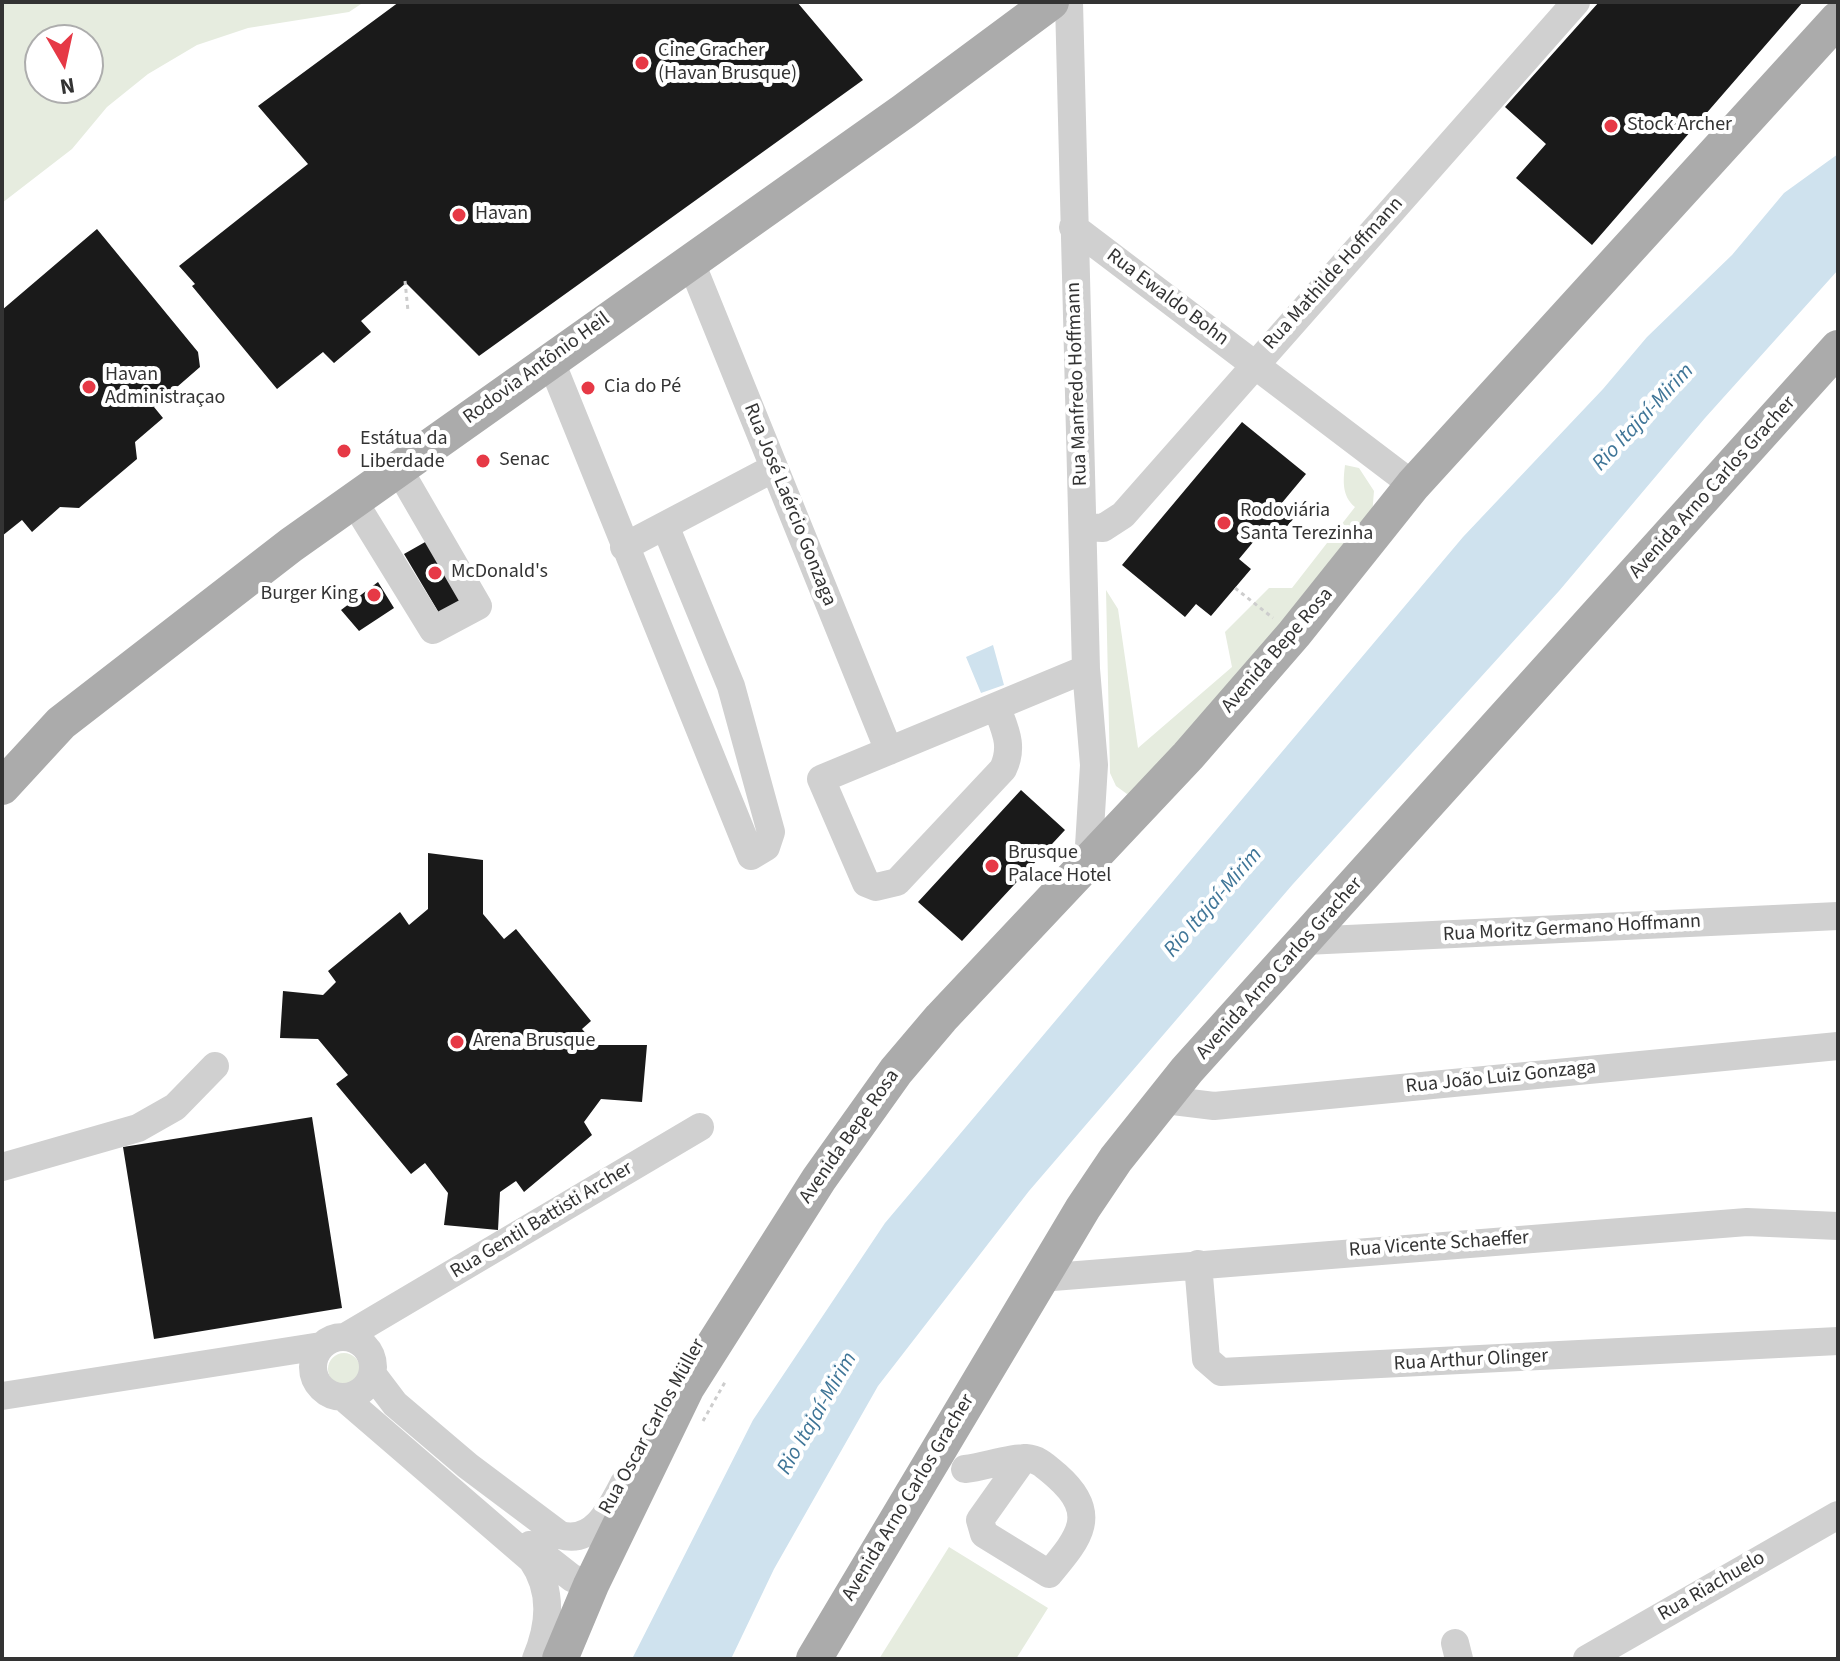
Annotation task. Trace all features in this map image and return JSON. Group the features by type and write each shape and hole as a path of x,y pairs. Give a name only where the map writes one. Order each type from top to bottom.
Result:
{"main road":[{"name":"Rodovia Antônio Heil","path":"2,787 72,715 353,500 904,111 1051,2"},
{"name":"Avenida Bepe Rosa","path":"560,1659 591,1585 687,1387 826,1169 896,1071 1146,801 1294,634 1413,485 1838,19"},
{"name":"Avenida Arno Carlos Gracher","path":"814,1659 950,1462 1040,1278 1116,1159 1187,1070 1838,348"},
{"name":"Avenida Bepe Rosa","path":"578,1659 743,1303"},
{"name":"Rua Oscar Carlos Müller","path":"591,1585 605,1578 632,1520 644,1512"}],"street":[{"name":"Rua Manfredo Hoffmann","path":"1069,2 1086,669 1094,765 1088,862"},
{"name":"Rua Mathilde Hoffmann","path":"1083,527 1103,528 1123,515 1576,2"},
{"name":"Rua Ewaldo Bohn","path":"1073,227 1413,485"},
{"name":"Rua José Laércio Gonzaga","path":"690,260 889,751"},
{"path":"550,359 751,856 766,847 771,832 731,686 666,528"},
{"path":"353,500 433,630 478,606 398,468"},
{"path":"624,547 666,528 774,468"},
{"path":"997,708 1009,743 1009,756 1003,769 897,882 876,887 860,876 821,779 1086,669"},
{"name":"Rua Manfredo Hoffmann","path":"1094,765 1107,803 1119,806 1146,801"},
{"name":"Rua Moritz Germano Hoffmann","path":"1305,941 1838,916"},
{"name":"Rua João Luiz Gonzaga","path":"1165,1100 1214,1106 1838,1046"},
{"path":"2,1167 138,1128 175,1107 215,1066"},
{"name":"Rua Gentil Battisti Archer","path":"344,1343 384,1314 700,1127"},
{"name":"Rua Vicente Schaeffer","path":"1040,1278 1747,1222 1838,1226"},
{"name":"Rua Oscar Carlos Müller","path":"373,1375 395,1404 468,1466 547,1528 576,1538 596,1527 613,1503 724,1300 771,1256"},
{"name":"Rua Arthur Olinger","path":"1198,1264 1206,1359 1221,1372 1838,1341"},
{"path":"344,1343 313,1365 314,1375 325,1392 344,1398 532,1560 541,1572 548,1614 536,1659"},
{"path":"2,1396 344,1343 373,1361 373,1375 361,1392 344,1398"},
{"path":"246,1359 283,1363 314,1375"},
{"path":"376,1426 395,1431 539,1553 572,1578 591,1585"},
{"path":"950,1462 1024,1458 1039,1461 1066,1484 1081,1505 1084,1520 1074,1543 1049,1574 984,1534 980,1520 1024,1458"},
{"path":"950,1462 998,1493"},
{"name":"Rua Riachuelo","path":"1601,1655 1838,1515"}],"path":[{"path":"405,281 408,311"},
{"path":"1235,588 1279,623"},
{"path":"701,1424 730,1373"}],"shaded area":[{"path":"2,2 364,2 349,12 248,28 197,45 148,74 107,107 72,149 2,203"},
{"path":"1345,465 1359,468 1374,491 1372,516 1140,790 1127,794 1116,786 1110,773 1106,590 1118,609 1138,748 1232,667 1225,632 1269,588 1292,588 1355,507 1344,488"},
{"path":"344,1353 356,1357 360,1369 356,1381 344,1385 332,1381 328,1369 332,1357"},
{"path":"949,1547 1048,1608 1016,1659 879,1659"}],"water":[{"name":"Rio Itajaí-Mirim","path":"1838,154 1838,270 1705,418 1559,591 1293,884 1029,1191 878,1386 774,1569 731,1659 632,1659 753,1420 885,1223 1463,537 1603,389 1647,337 1732,255 1784,193"},
{"path":"993,645 1004,685 981,693 966,657"}],"building":[{"name":"Havan","path":"399,2 797,2 863,80 479,356 406,283 361,321 371,332 334,363 323,352 277,389 179,266 308,164 258,106"},
{"name":"Stock Archer","path":"1599,2 1803,2 1592,245 1516,178 1546,144 1505,107"},
{"name":"Havan Administraçao","path":"97,229 198,352 200,367 154,407 163,418 135,442 137,459 79,508 60,507 32,532 22,520 2,536 2,310"},
{"name":"Rodoviária Santa Terezinha","path":"1242,422 1306,474 1281,504 1295,517 1276,539 1264,529 1239,559 1251,569 1211,616 1196,604 1185,617 1122,565"},
{"name":"McDonald's","path":"434,537 465,604 442,618 404,554"},
{"name":"Burger King","path":"378,582 394,608 359,631 341,610"},
{"name":"Brusque Palace Hotel","path":"1021,790 1065,830 962,941 918,902"},
{"name":"Arena Brusque","path":"428,853 483,860 483,914 504,939 516,929 591,1021 582,1029 596,1045 647,1045 642,1102 601,1099 584,1122 592,1135 524,1192 516,1181 500,1192 498,1230 444,1225 448,1193 425,1163 411,1174 336,1084 348,1075 318,1039 280,1038 283,991 323,995 336,982 328,971 400,912 409,925 428,909"},
{"path":"312,1117 342,1308 154,1339 123,1147"}],"place":[{"name":"Cine Gracher (Havan Brusque)","path":"642,63"},
{"name":"Stock Archer","path":"1611,126"},
{"name":"Havan","path":"459,215"},
{"name":"Havan Administraçao","path":"89,387"},
{"name":"Cia do Pé","path":"588,388"},
{"name":"Estátua da Liberdade","path":"344,451"},
{"name":"Senac","path":"483,461"},
{"name":"Rodoviária Santa Terezinha","path":"1224,523"},
{"name":"McDonald's","path":"435,573"},
{"name":"Burger King","path":"374,595"},
{"name":"Brusque Palace Hotel","path":"992,866"},
{"name":"Arena Brusque","path":"457,1042"}]}
